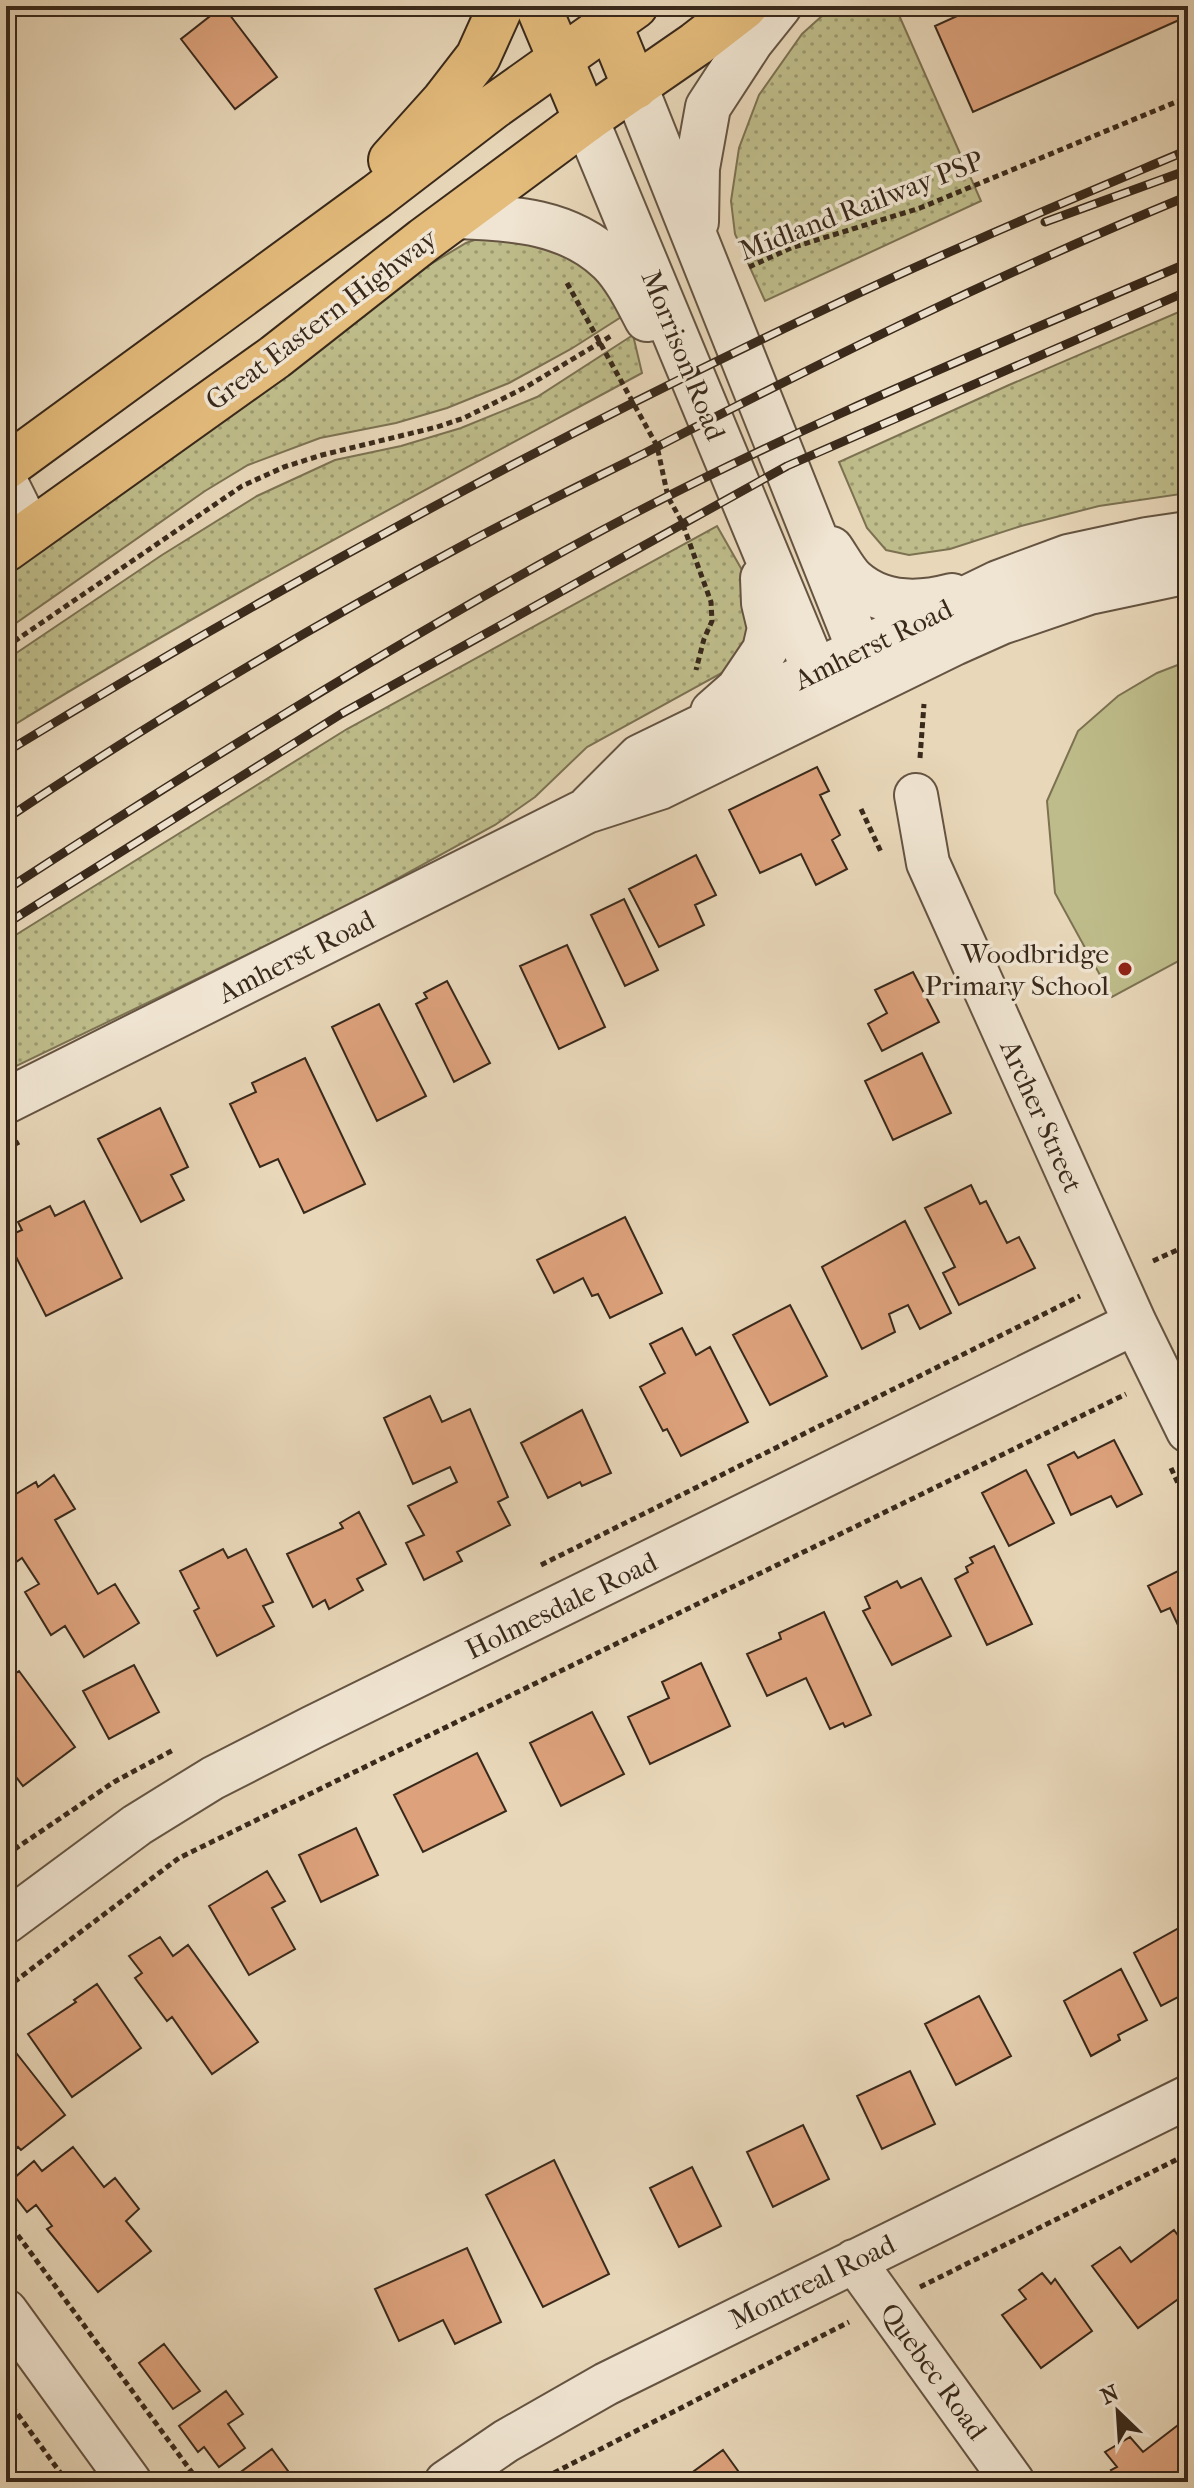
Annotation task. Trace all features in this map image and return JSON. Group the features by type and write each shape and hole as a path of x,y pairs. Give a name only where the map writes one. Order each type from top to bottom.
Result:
{"main road":[{"path":"377,196 392,157 444,101 478,57 501,6"},
{"name":"Morrison Road","path":"538,6 586,120"},
{"name":"Great Eastern Highway","path":"18,540 275,357 586,120 745,6"},
{"path":"6,467 377,196 559,59 615,12"},
{"name":"Morrison Road","path":"615,12 635,87"}],"street":[{"path":"695,237 697,168 708,107 751,41 779,6"},
{"name":"Morrison Road","path":"635,87 866,666"},
{"name":"Morrison Road","path":"586,120 662,328 760,539 822,688"},
{"path":"458,216 503,218 548,225 579,239 611,262 662,328"},
{"path":"6,482 18,540"},
{"path":"803,507 852,580 876,596 915,603 998,583"},
{"name":"Amherst Road","path":"6,1101 586,811 660,787 822,688 866,666 998,583 1068,557 1188,534"},
{"path":"640,757 722,705 738,690 765,650 770,628 764,603 760,539"},
{"name":"Amherst Road","path":"866,666 954,643 1022,613 1089,592 1188,571"},
{"name":"Amherst Road","path":"586,811 640,757 822,688"},
{"name":"Archer Street","path":"916,795 928,863 1135,1323 1188,1431"},
{"name":"Holmesdale Road","path":"6,1922 137,1825 213,1778 1135,1323"},
{"name":"Montreal Road","path":"446,2482 506,2441 606,2384 1188,2097"},
{"name":"Quebec Road","path":"854,2261 1013,2482"},
{"path":"6,2311 130,2482"}],"path":[{"name":"Midland Railway PSP","path":"714,284 791,248 920,208 1188,97"},
{"path":"564,278 657,446 668,497 682,522 711,602 712,621 704,639 696,678"},
{"path":"6,647 242,486 309,459 464,418 526,387 600,340 662,328"},
{"path":"916,795 925,694"},
{"path":"1148,1263 1188,1245"},
{"path":"6,1988 179,1858 1134,1390"},
{"path":"908,2292 1188,2154"},
{"path":"6,2219 199,2482"},
{"path":"536,2482 861,2316"},
{"path":"6,2398 67,2482"}],"shaded area":[{"path":"833,6 895,6 981,201 765,301 735,234 731,201 739,148 759,95 802,34"},
{"path":"494,233 566,239 629,312 509,383 447,408 396,423 320,438 248,465 205,491 6,630 6,577 389,289 466,243"},
{"path":"1188,308 1188,493 1099,506 1021,526 950,549 909,555 886,550 867,528 839,462"},
{"path":"633,335 642,373 242,591 6,730 6,660 162,555 257,496 335,460 401,446 461,428 537,397"},
{"path":"717,526 758,605 748,649 729,669 587,747 535,797 495,825 344,908 6,1071 6,941 347,729"},
{"path":"1188,661 1188,956 1112,997 1055,893 1047,801 1078,731 1118,696 1157,673"}],"building":[{"path":"223,6 277,77 235,109 181,39"},
{"path":"979,6 1188,6 1188,16 973,112 935,26"},
{"path":"817,767 829,791 820,795 840,835 832,840 847,869 816,885 801,854 760,873 729,810"},
{"path":"696,855 716,895 695,905 704,925 659,947 629,889"},
{"path":"624,899 658,970 625,986 591,915"},
{"path":"567,945 605,1027 559,1049 520,966"},
{"path":"913,972 939,1022 882,1051 868,1024 887,1013 875,990"},
{"path":"447,981 490,1063 454,1082 416,1004 427,998 424,993"},
{"path":"379,1004 426,1096 377,1121 332,1027"},
{"path":"922,1053 951,1113 893,1140 865,1081"},
{"path":"305,1058 365,1184 304,1213 278,1159 260,1167 230,1104 256,1092 252,1083"},
{"path":"160,1108 188,1167 171,1175 184,1200 141,1222 98,1139"},
{"path":"971,1185 980,1204 986,1201 1007,1243 1019,1237 1035,1268 959,1305 943,1273 955,1267 925,1208"},
{"path":"84,1201 122,1278 46,1316 6,1237 22,1230 18,1222 50,1206 55,1216"},
{"path":"625,1217 662,1293 610,1318 598,1294 592,1296 583,1278 554,1293 537,1260"},
{"path":"905,1221 951,1313 920,1329 908,1305 889,1314 895,1332 862,1349 822,1267"},
{"path":"790,1305 827,1376 770,1405 733,1335"},
{"path":"682,1328 696,1355 710,1347 748,1422 681,1456 667,1429 663,1431 640,1387 665,1373 650,1344"},
{"path":"430,1396 442,1422 470,1409 508,1497 498,1502 510,1525 457,1552 462,1561 424,1580 406,1543 424,1535 408,1506 457,1482 450,1467 413,1484 384,1418"},
{"path":"582,1410 611,1473 582,1486 580,1482 548,1498 521,1443"},
{"path":"1114,1440 1142,1494 1117,1507 1111,1496 1071,1515 1048,1465 1074,1452 1078,1458"},
{"path":"1026,1470 1054,1523 1009,1546 982,1493"},
{"path":"54,1475 75,1509 55,1520 98,1594 115,1584 139,1623 84,1657 65,1626 51,1635 25,1592 39,1584 22,1558 9,1567 6,1562 6,1500 36,1482 38,1487"},
{"path":"359,1512 386,1564 357,1579 363,1590 329,1609 325,1600 313,1607 287,1554 343,1528 340,1523"},
{"path":"994,1546 1032,1624 987,1645 955,1579 968,1572 966,1567 973,1563 970,1558"},
{"path":"223,1549 228,1558 246,1549 273,1602 263,1606 274,1626 217,1656 194,1611 199,1608 180,1571"},
{"path":"1188,1566 1188,1634 1183,1636 1170,1608 1161,1612 1148,1586"},
{"path":"921,1578 951,1636 892,1665 863,1611 870,1608 865,1597 897,1581 901,1588"},
{"path":"824,1612 871,1715 845,1727 843,1723 830,1729 806,1678 767,1696 747,1654 781,1639 779,1633"},
{"path":"701,1663 730,1726 650,1764 628,1717 669,1698 662,1682"},
{"path":"134,1665 159,1712 109,1739 83,1691"},
{"path":"19,1671 75,1747 23,1786 6,1764 6,1680"},
{"path":"592,1712 624,1774 561,1806 530,1743"},
{"path":"477,1753 506,1811 423,1852 394,1795"},
{"path":"356,1828 378,1875 321,1902 299,1855"},
{"path":"267,1871 285,1901 272,1908 295,1949 249,1975 209,1906"},
{"path":"1188,1923 1188,1992 1161,2006 1134,1953"},
{"path":"160,1937 173,1956 188,1945 258,2042 212,2074 172,2017 167,2021 135,1978 142,1973 129,1956"},
{"path":"1121,1969 1147,2020 1118,2035 1120,2040 1091,2056 1064,2001"},
{"path":"97,1984 141,2048 72,2097 28,2034"},
{"path":"979,1996 1011,2056 956,2085 925,2024"},
{"path":"6,2040 65,2115 21,2150 18,2147 8,2156 6,2154"},
{"path":"910,2071 935,2124 882,2149 857,2096"},
{"path":"803,2125 829,2179 773,2207 747,2152"},
{"path":"73,2147 104,2187 115,2178 139,2209 126,2221 151,2251 98,2292 47,2229 52,2226 36,2205 27,2212 6,2185 34,2161 42,2171"},
{"path":"554,2160 609,2274 543,2307 486,2195"},
{"path":"692,2167 721,2226 679,2247 650,2188"},
{"path":"1174,2230 1188,2249 1188,2292 1138,2328 1092,2266 1120,2247 1131,2262"},
{"path":"467,2248 501,2322 455,2344 443,2320 399,2341 375,2289"},
{"path":"1042,2273 1051,2284 1055,2279 1092,2331 1041,2368 1002,2315 1026,2299 1019,2290"},
{"path":"164,2344 200,2391 173,2409 139,2363"},
{"path":"226,2391 243,2414 228,2424 245,2448 219,2467 204,2447 198,2452 179,2426"},
{"path":"1186,2419 1188,2475 1182,2479 1185,2482 1120,2482 1111,2470 1117,2467 1105,2452 1130,2437 1143,2452"},
{"path":"272,2449 296,2482 227,2482"},
{"path":"723,2450 746,2482 679,2482"}],"railway":[{"path":"6,752 306,577 613,413 912,269 1188,150"},
{"path":"1045,222 1188,170"},
{"path":"6,819 236,674 354,605 495,529 915,318 1050,255 1188,196"},
{"path":"6,890 352,673 640,510 872,399 1188,263"},
{"path":"6,924 341,714 787,466 1188,291"}],"place":[{"name":"Woodbridge Primary School","path":"1125,969"}]}
